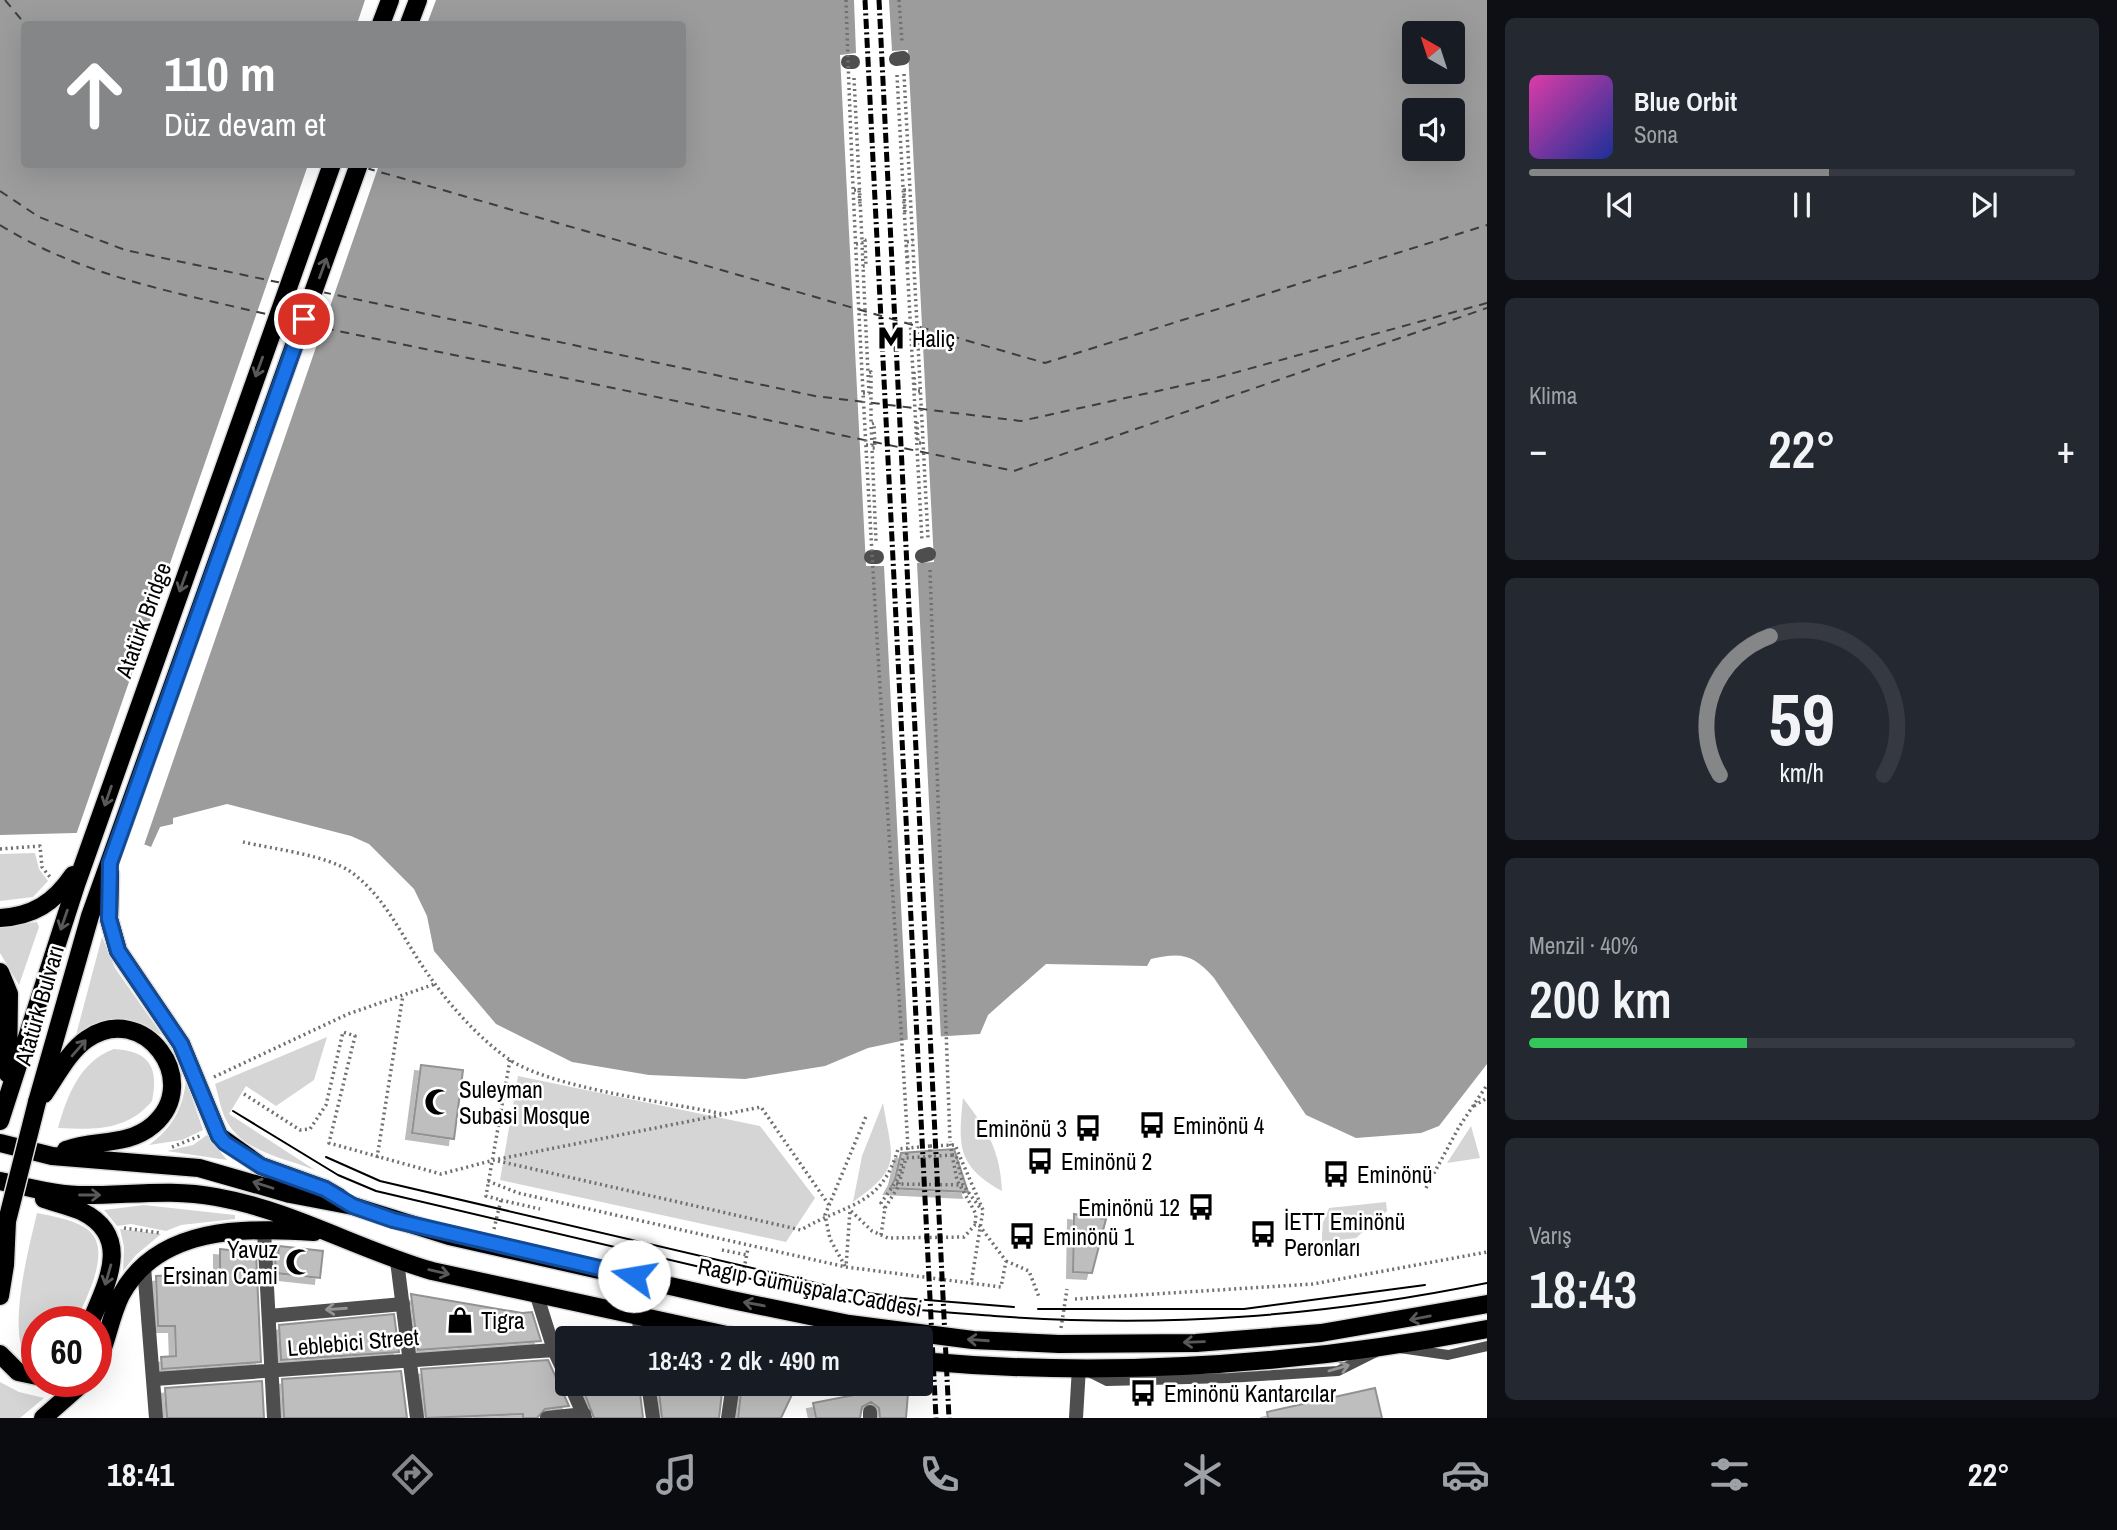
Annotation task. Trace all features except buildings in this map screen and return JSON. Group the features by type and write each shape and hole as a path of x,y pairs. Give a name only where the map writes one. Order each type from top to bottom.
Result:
{"main road":[{"path":"382,21 390,0"},
{"path":"410,21 418,0"},
{"name":"Atatürk Bridge","path":"7,1095 87,855 331,168"},
{"path":"353,1206 325,1189 261,1166 225,1143 219,1136 181,1044 118,951 109,919 110,863 358,168"},
{"path":"0,918 39,910 64,889 87,855"},
{"name":"Atatürk Bulvarı","path":"0,1244 90,916 110,863"},
{"path":"0,972 9,994 7,1095"},
{"path":"37,1102 78,1046 104,1030 121,1028 138,1032 153,1041 169,1064 172,1093 161,1117 152,1125 109,1144 72,1148 52,1156"},
{"name":"Atatürk Bulvarı","path":"0,1121 7,1095"},
{"name":"Ragıp Gümüşpala Caddesi","path":"0,1143 52,1156 199,1168 290,1194 353,1206 393,1220 491,1245 849,1324 973,1340 1114,1344 1258,1338 1363,1327 1487,1304"},
{"path":"0,1181 76,1195 157,1191 216,1196 274,1212 397,1261 686,1326"},
{"path":"23,1187 38,1196 86,1214 107,1232 112,1263 96,1306"},
{"path":"0,1296 7,1221"},
{"path":"112,1320 120,1297 144,1267 176,1244 202,1235 264,1231 328,1233"},
{"path":"933,1361 1079,1367 1196,1367 1306,1358 1487,1329"},
{"path":"0,1354 21,1373"},
{"path":"43,1418 67,1397"}],"street":[{"path":"264,1231 274,1418"},
{"path":"397,1261 417,1418"},
{"path":"144,1267 156,1418"},
{"path":"536,1293 554,1350"},
{"path":"269,1315 403,1304"},
{"path":"638,1315 640,1326"},
{"name":"Leblebici Street","path":"155,1379 554,1350"},
{"path":"1076,1418 1079,1367"},
{"path":"547,1418 584,1416 575,1396"},
{"path":"650,1396 653,1418"},
{"path":"728,1418 731,1396"}],"lane":[{"path":"1390,1346 1448,1355 1487,1346"}],"path":[{"path":"846,0 861,215"},
{"path":"900,58 904,186 901,186 902,212 905,212"},
{"path":"851,62 863,393 887,782 906,1158 902,1177 885,1208 881,1236"},
{"path":"854,190 859,190 866,253 866,266 863,266"},
{"path":"908,262 905,263 904,190 910,190"},
{"path":"913,241 906,242 909,333 915,391 921,391"},
{"path":"856,244 862,243 869,335 870,393 863,393"},
{"path":"866,445 872,445 871,372 869,373"},
{"path":"914,372 911,372 912,394 915,394 918,443 924,443"},
{"path":"916,422 926,555"},
{"path":"872,424 876,448 872,448 874,557"},
{"path":"243,842 312,858 351,872 399,925 435,984 464,1020 510,1060 552,1078 725,1114"},
{"path":"0,849 40,846 42,867 54,881"},
{"path":"209,1079 348,1014 435,984"},
{"path":"377,1158 403,995"},
{"path":"244,1094 300,1130 310,1129 326,1105 343,1032 355,1036 329,1143 441,1174 495,1160 761,1107 829,1205"},
{"path":"510,1060 495,1160 486,1196 540,1209"},
{"path":"1426,1188 1487,1085"},
{"path":"1471,1108 1487,1098"},
{"path":"846,1267 830,1239 825,1215 867,1114"},
{"path":"164,1148 188,1142 203,1134"},
{"path":"950,1142 957,1180 970,1199 984,1210"},
{"path":"495,1160 801,1230 825,1215 850,1210 874,1193 891,1172 898,1149 955,1145 984,1210 977,1225 964,1237 881,1236 850,1210"},
{"path":"930,1146 930,1157"},
{"path":"898,1185 903,1158 956,1155 961,1191 976,1214 971,1284"},
{"path":"488,1181 518,1193 846,1267 1001,1287 1006,1261"},
{"path":"898,1185 961,1185"},
{"path":"491,1245 501,1200"},
{"path":"846,1267 850,1210"},
{"path":"977,1225 1006,1261 1029,1271 1039,1297"},
{"path":"116,1228 139,1228 167,1235"},
{"path":"748,1247 741,1285 750,1287"},
{"path":"722,1250 747,1255"},
{"path":"1075,1298 1313,1284 1487,1252"}],"shaded area":[{"path":"0,0 1487,0 1487,1064 1439,1126 1421,1133 1356,1138 1306,1115 1214,978 1200,964 1179,956 1151,959 1147,966 1046,964 988,1015 980,1034 915,1038 868,1048 825,1066 745,1079 649,1075 572,1062 496,1024 434,951 427,916 414,889 369,844 351,836 227,804 173,818 173,824 160,827 151,847 112,832 0,835"},
{"path":"35,853 39,869 48,881 33,897 0,901 0,854"},
{"path":"37,922 39,927 19,985 0,953 0,926"},
{"path":"102,937 115,968 162,1035 129,1023 109,1021 76,1035"},
{"path":"327,1037 314,1080 276,1106 246,1086 229,1114 315,1170 268,1154 236,1134 224,1116 215,1084"},
{"path":"114,1049 136,1053 149,1063 154,1079 152,1101 142,1111 121,1123 97,1128 58,1128 71,1092 84,1071 92,1062"},
{"path":"518,1076 760,1126 815,1198 786,1242 500,1180"},
{"path":"186,1080 203,1130 182,1140 149,1145 164,1132 175,1117"},
{"path":"963,1098 991,1142 999,1164 1002,1191 976,1173 964,1153 961,1142"},
{"path":"883,1103 891,1149 887,1170 869,1190 853,1202 862,1156"},
{"path":"1471,1126 1480,1158 1447,1163"},
{"path":"207,1135 227,1160 167,1151 193,1145"},
{"path":"1386,1202 1387,1211 1356,1238 1322,1242 1322,1225 1329,1208"},
{"path":"144,1205 235,1215 235,1219 181,1225 166,1231 131,1224 117,1226 104,1210"},
{"path":"37,1213 67,1220 84,1227 93,1235 98,1246 98,1259 96,1272 82,1306 21,1306 21,1344 19,1321 24,1274"},
{"path":"120,1229 161,1234 136,1255 123,1271 124,1247"},
{"path":"0,1382 21,1392 21,1397 44,1398 20,1418 0,1418"}],"pier":[{"path":"365,0 436,0 428,21 358,21"},
{"path":"854,0 889,0 892,51 908,50 934,562 917,563 941,1040 908,1044 884,566 866,566 840,55 856,53"},
{"path":"307,168 378,168 143,848 112,835 76,835"}],"ferry route":[{"path":"5,0 22,21"},
{"path":"366,168 1045,363 1487,225"},
{"path":"0,191 39,217 125,250 282,283"},
{"path":"0,225 31,243 97,270 165,290 270,315"},
{"path":"322,292 815,396 1021,421 1212,379 1487,303"},
{"path":"309,325 1014,471 1487,308"}],"tram line":[{"path":"233,1111 338,1175 376,1191 841,1300 879,1306 1058,1319 1181,1320 1303,1312 1425,1295 1487,1283"},
{"path":"326,1157 380,1181 842,1289 902,1298 1014,1307"},
{"path":"1038,1309 1244,1309 1425,1285"}],"railway":[{"path":"865,0 936,1418"},
{"path":"879,0 949,1418"}],"place":[{"name":"Haliç","path":"891,338"},
{"name":"Suleyman Subasi Mosque","path":"438,1102"},
{"name":"Eminönü 4","path":"1152,1125"},
{"name":"Eminönü 3","path":"1088,1128"},
{"name":"Eminönü 2","path":"1040,1161"},
{"name":"Eminönü","path":"1336,1174"},
{"name":"Eminönü 12","path":"1201,1207"},
{"name":"İETT Eminönü Peronları","path":"1263,1234"},
{"name":"Eminönü 1","path":"1022,1236"},
{"name":"Yavuz Ersinan Cami","path":"299,1262"},
{"name":"Tigra","path":"460,1320"},
{"name":"Eminönü Kantarcılar","path":"1143,1393"}],"route":[{"path":"304,319 110,863 111,931 125,965 181,1044 219,1136 242,1155 261,1166 325,1189 353,1206 393,1220 449,1236 634,1276"}]}
